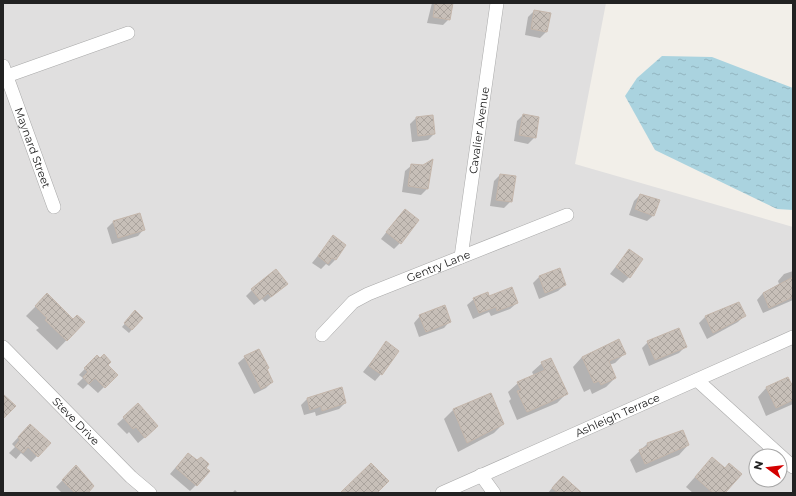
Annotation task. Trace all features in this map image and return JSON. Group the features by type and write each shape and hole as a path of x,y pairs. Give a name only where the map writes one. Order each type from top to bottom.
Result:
{"street":[{"name":"Cavalier Avenue","path":"462,257 497,3"},
{"path":"5,71 128,33"},
{"name":"Maynard Street","path":"5,71 54,207"},
{"name":"Gentry Lane","path":"322,335 353,302 368,294 567,215"},
{"name":"Ashleigh Terrace","path":"442,493 793,337"},
{"name":"Steve Drive","path":"3,347 131,477 150,493"},
{"path":"696,380 793,467"},
{"path":"481,475 494,493"}],"shaded area":[{"path":"3,3 606,3 575,164 793,227 793,493 3,493"}],"water":[{"path":"662,56 712,57 793,88 793,210 777,209 655,150 625,96 637,78"}],"building":[{"path":"435,3 453,3 450,20 433,17"},
{"path":"534,10 551,13 547,32 531,29"},
{"path":"523,114 539,117 536,138 519,135"},
{"path":"433,115 435,134 418,136 416,117"},
{"path":"433,159 428,189 408,186 411,164 423,165"},
{"path":"500,174 516,176 512,202 496,200"},
{"path":"640,194 660,200 654,216 635,209"},
{"path":"405,209 419,220 401,244 386,232"},
{"path":"140,213 145,230 118,238 113,221"},
{"path":"333,235 346,245 336,260 332,258 328,264 318,256"},
{"path":"629,249 643,259 630,278 616,267"},
{"path":"560,268 566,285 545,293 539,276"},
{"path":"276,269 288,284 271,297 268,293 260,300 251,289"},
{"path":"793,277 793,297 769,308 763,293"},
{"path":"512,287 518,303 497,311 496,307 479,313 473,298 488,292 489,296"},
{"path":"47,293 73,319 77,315 85,322 67,341 45,320 47,318 35,306"},
{"path":"739,302 746,316 713,333 705,316"},
{"path":"445,305 451,322 426,332 419,315"},
{"path":"135,310 143,318 132,330 124,323"},
{"path":"679,328 687,347 655,360 647,341"},
{"path":"619,339 626,354 609,361 616,378 601,385 599,381 594,383 582,357"},
{"path":"386,341 399,351 382,375 369,366"},
{"path":"259,349 269,368 267,369 273,382 261,389 244,356"},
{"path":"104,354 111,362 108,365 118,375 105,388 95,378 89,384 83,377 88,372 84,368 97,355 100,358"},
{"path":"551,358 568,394 527,412 517,391 521,390 517,382 545,370 541,362"},
{"path":"788,377 793,387 793,400 776,408 766,387"},
{"path":"342,387 346,403 322,411 321,406 310,410 307,398"},
{"path":"491,393 504,424 467,443 453,409"},
{"path":"3,394 16,406 3,419"},
{"path":"138,403 158,426 145,438 136,427 133,429 123,417"},
{"path":"30,424 51,443 38,457 28,447 23,453 15,446 20,440 18,437"},
{"path":"683,430 689,445 645,464 639,450 648,446 647,443"},
{"path":"188,453 197,460 201,457 209,464 206,468 210,471 197,486 176,468"},
{"path":"712,457 725,468 729,463 742,474 725,493 713,493 695,477"},
{"path":"371,463 389,481 377,493 340,493"},
{"path":"76,465 94,486 88,493 75,493 62,480"},
{"path":"563,476 582,493 558,493 552,488"}]}
